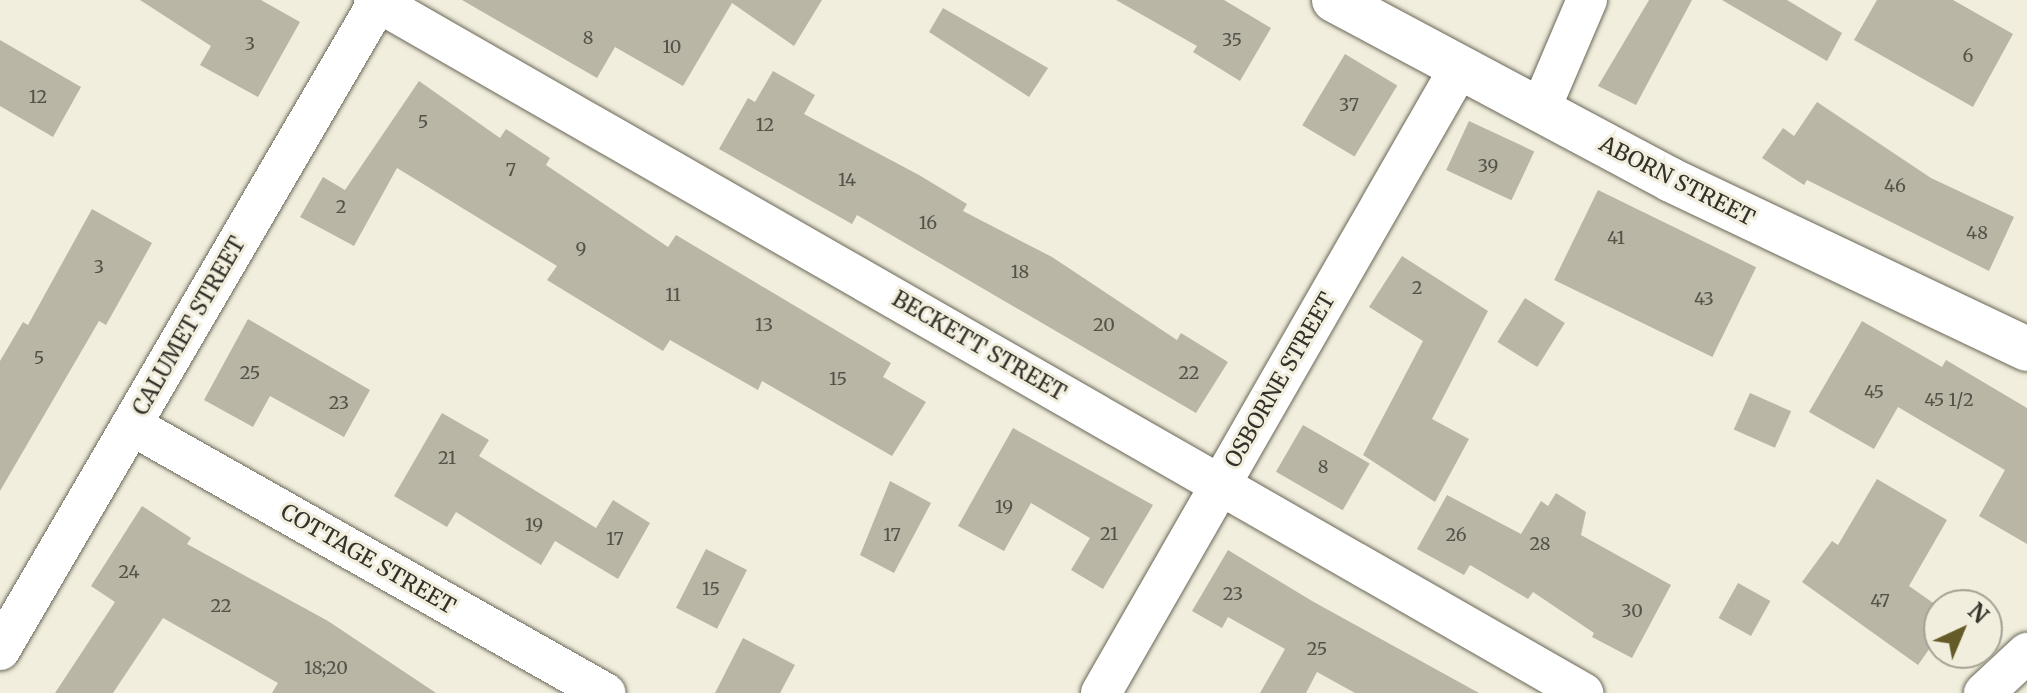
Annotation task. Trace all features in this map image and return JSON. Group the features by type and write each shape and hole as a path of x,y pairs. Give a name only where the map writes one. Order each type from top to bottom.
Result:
{"street":[{"name":"ABORN STREET","path":"1334,0 1671,180 2027,349"},
{"path":"1540,110 1587,0"},
{"name":"CALUMET STREET","path":"0,650 376,1"},
{"name":"BECKETT STREET","path":"376,1 1583,693"},
{"name":"OSBORNE STREET","path":"1101,693 1460,67"},
{"name":"COTTAGE STREET","path":"131,425 605,693"},
{"path":"1984,693 2027,653"}],"building":[{"path":"140,0 261,0 300,22 258,97 200,65 211,46"},
{"path":"462,0 822,0 794,46 732,3 683,86 615,47 597,78"},
{"path":"1116,0 1224,0 1271,28 1240,81 1193,52 1197,46"},
{"path":"1649,0 1692,0 1636,105 1598,86"},
{"path":"1722,0 1787,0 1842,33 1827,61"},
{"path":"1877,0 1953,0 2013,34 1973,107 1854,40"},
{"path":"943,8 1048,68 1029,97 929,32"},
{"path":"0,40 81,87 53,137 0,106"},
{"path":"1345,54 1397,85 1355,157 1302,125"},
{"path":"773,71 815,95 804,114 967,204 963,211 1052,257 1177,340 1181,333 1228,362 1196,413 857,215 852,224 719,149 748,98 755,102"},
{"path":"419,81 500,138 506,129 550,158 546,165 668,247 676,235 891,363 883,377 926,402 892,456 762,381 758,390 670,340 663,351 547,280 557,266 397,168 354,246 300,217 323,177 345,190"},
{"path":"1817,102 1931,178 2014,217 1989,271 1807,180 1804,185 1762,158 1783,128 1794,136"},
{"path":"1469,121 1534,151 1511,200 1446,170"},
{"path":"1598,190 1756,267 1712,357 1554,280"},
{"path":"92,209 152,243 106,325 99,321 0,491 0,361 23,322 28,325"},
{"path":"1402,256 1488,311 1432,419 1469,439 1435,502 1363,455 1423,341 1369,307"},
{"path":"1525,298 1565,323 1537,367 1497,342"},
{"path":"248,319 370,390 344,437 270,396 253,427 204,400"},
{"path":"1862,321 1942,367 1946,360 2027,408 2027,544 1979,516 2005,470 1898,407 1874,449 1809,412"},
{"path":"1750,393 1791,411 1775,448 1734,430"},
{"path":"442,413 489,440 479,456 596,528 613,500 650,523 618,579 555,541 541,565 456,512 447,527 394,496"},
{"path":"1303,425 1370,463 1343,510 1276,472"},
{"path":"1013,428 1153,505 1103,589 1071,570 1090,538 1031,503 1004,551 958,526"},
{"path":"1877,479 1947,520 1909,586 1923,596 1923,658 1918,665 1802,582 1832,541 1838,545"},
{"path":"890,481 931,503 894,573 860,555"},
{"path":"1556,493 1586,512 1581,535 1671,585 1632,658 1592,637 1594,633 1533,592 1528,599 1470,565 1464,575 1417,549 1447,495 1521,534 1541,501 1548,506"},
{"path":"142,506 191,538 187,544 328,621 436,693 272,693 278,683 163,618 113,693 55,693 115,602 91,586"},
{"path":"706,549 747,570 717,629 676,608"},
{"path":"1228,550 1312,601 1479,693 1355,693 1317,672 1306,693 1260,693 1285,649 1228,617 1222,628 1192,611"},
{"path":"1738,583 1770,601 1751,636 1719,618"},
{"path":"743,638 795,665 780,693 715,693"}]}
